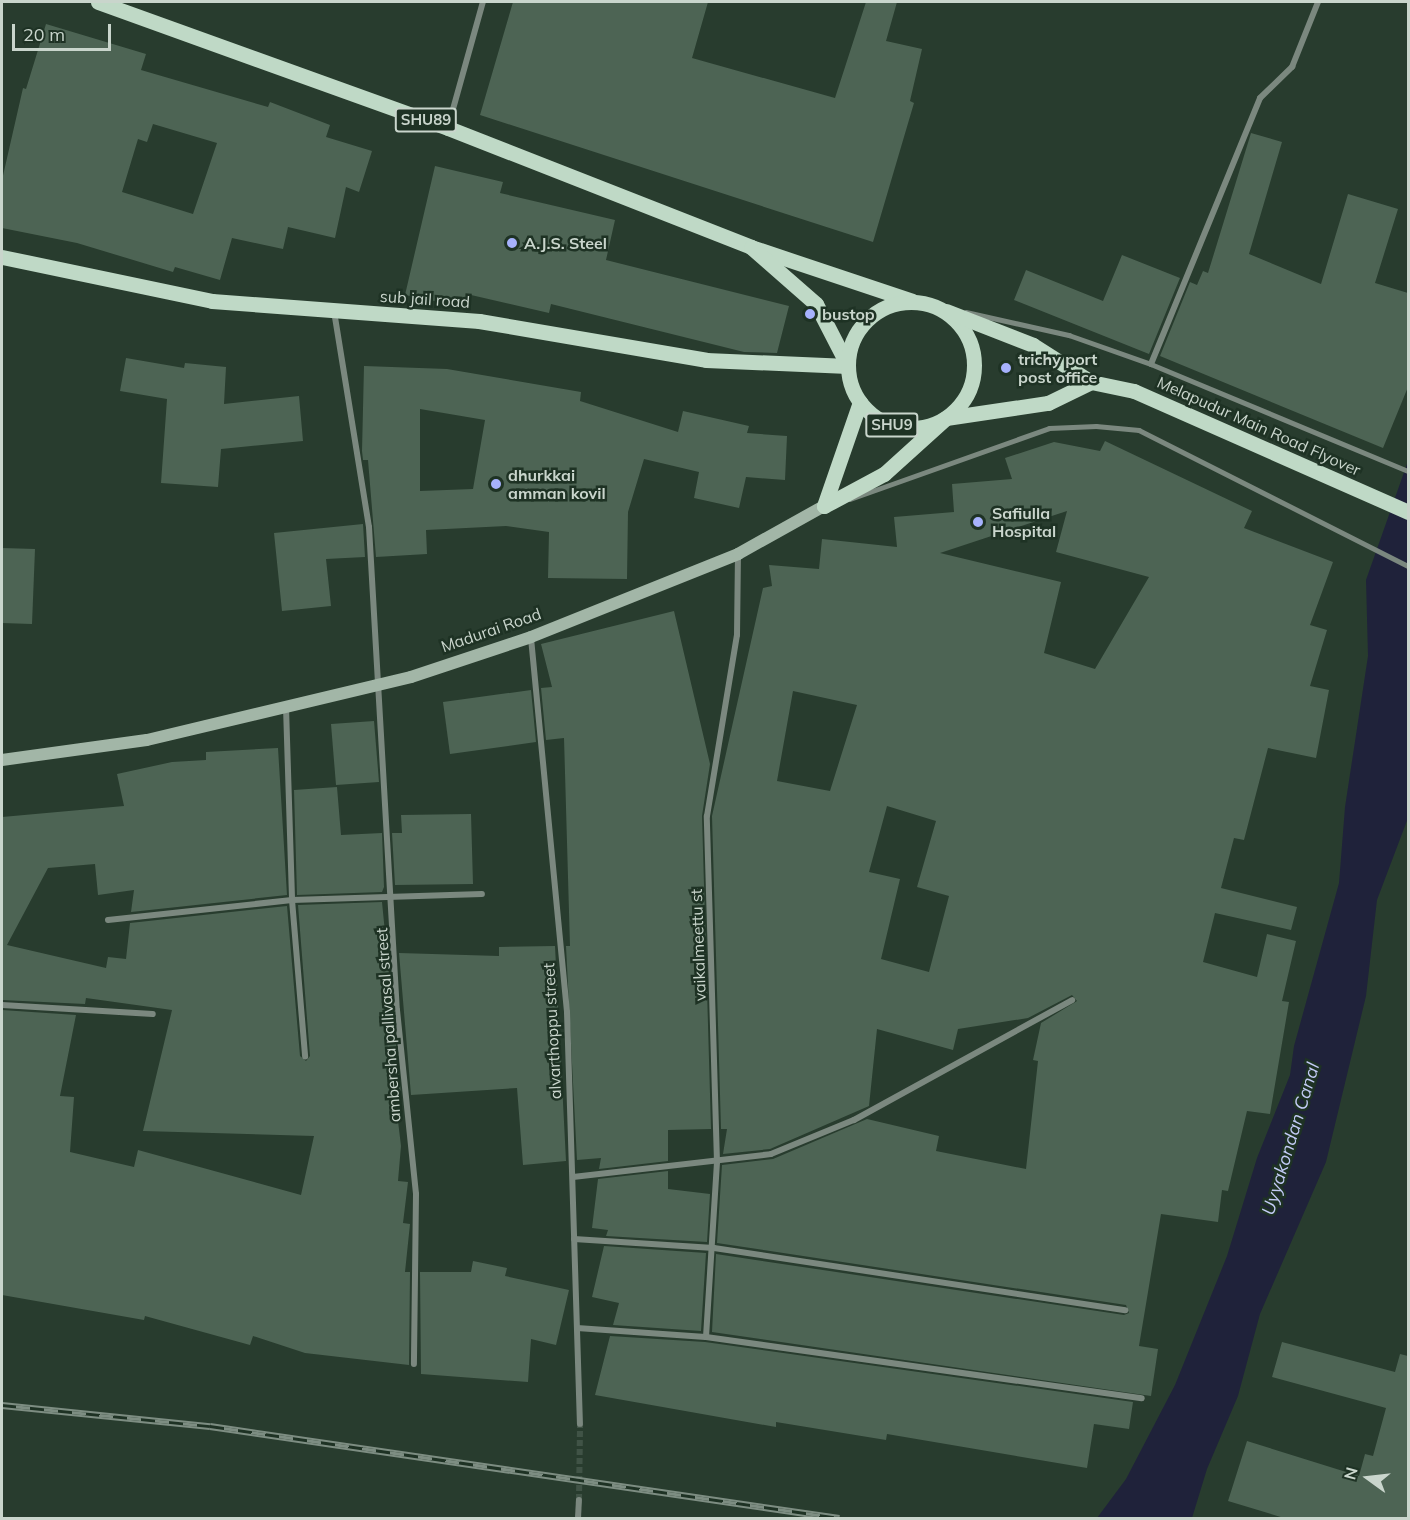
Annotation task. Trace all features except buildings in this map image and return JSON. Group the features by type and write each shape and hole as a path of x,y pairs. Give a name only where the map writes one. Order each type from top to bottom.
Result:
{"main road":[{"name":"SHU89","path":"98,2 448,128 751,247 912,301"},
{"name":"SHU89","path":"751,247 816,304 848,366"},
{"name":"sub jail road","path":"2,257 213,301 479,321 706,360 848,366"},
{"path":"848,366 860,327 874,313 892,304 912,301 1033,345 1091,382"},
{"name":"SHU9","path":"946,312 961,326 971,344 974,365 971,386 961,404 946,418"},
{"name":"SHU9","path":"848,366 851,385 860,402 890,425 928,426 946,418 1048,403 1091,382"},
{"name":"Melapudur Main Road Flyover","path":"1091,382 1134,391 1408,512"},
{"path":"824,506 860,402"},
{"name":"Madurai Road","path":"2,760 147,740 377,685 531,637 738,554 884,474 946,418"}],"street":[{"path":"448,128 483,2"},
{"path":"1151,364 1260,98 1293,67 1318,2"},
{"name":"ambersha pallivasal street","path":"334,311 369,527 397,1010 416,1194 414,1364"},
{"name":"vaikalmeettu st","path":"706,1337 714,1248 717,1162 706,816 737,635 738,554"},
{"name":"alvarthoppu street","path":"531,637 567,1012 580,1424"},
{"path":"286,706 292,900 305,1056"},
{"path":"108,920 292,900 392,899 482,894"},
{"path":"573,1177 771,1154 854,1120 1072,1000"},
{"path":"2,1005 153,1014"},
{"path":"574,1239 714,1248 1125,1310"},
{"path":"577,1328 706,1337 1142,1398"},
{"path":"578,1518 579,1500"}],"lane":[{"path":"946,312 982,313 1069,335 1151,364 1408,471"},
{"path":"824,506 885,490 1017,436 1049,428 1096,426 1139,430 1408,566"}],"water":[{"name":"Uyyakondan Canal","path":"1408,461 1408,818 1377,900 1366,996 1326,1162 1260,1314 1238,1396 1207,1469 1192,1518 1097,1518 1126,1479 1175,1385 1227,1256 1257,1158 1290,1075 1294,1046 1339,883 1345,807 1368,656 1366,580"}],"tunnel":[{"path":"579,1500 580,1424"}],"railway":[{"path":"2,1405 210,1426 839,1518"}],"place":[{"name":"A.J.S. Steel","path":"512,243"},
{"name":"bustop","path":"810,314"},
{"name":"trichy port post office","path":"1006,368"},
{"name":"dhurkkai amman kovil","path":"496,484"},
{"name":"Safiulla Hospital","path":"978,522"}]}
